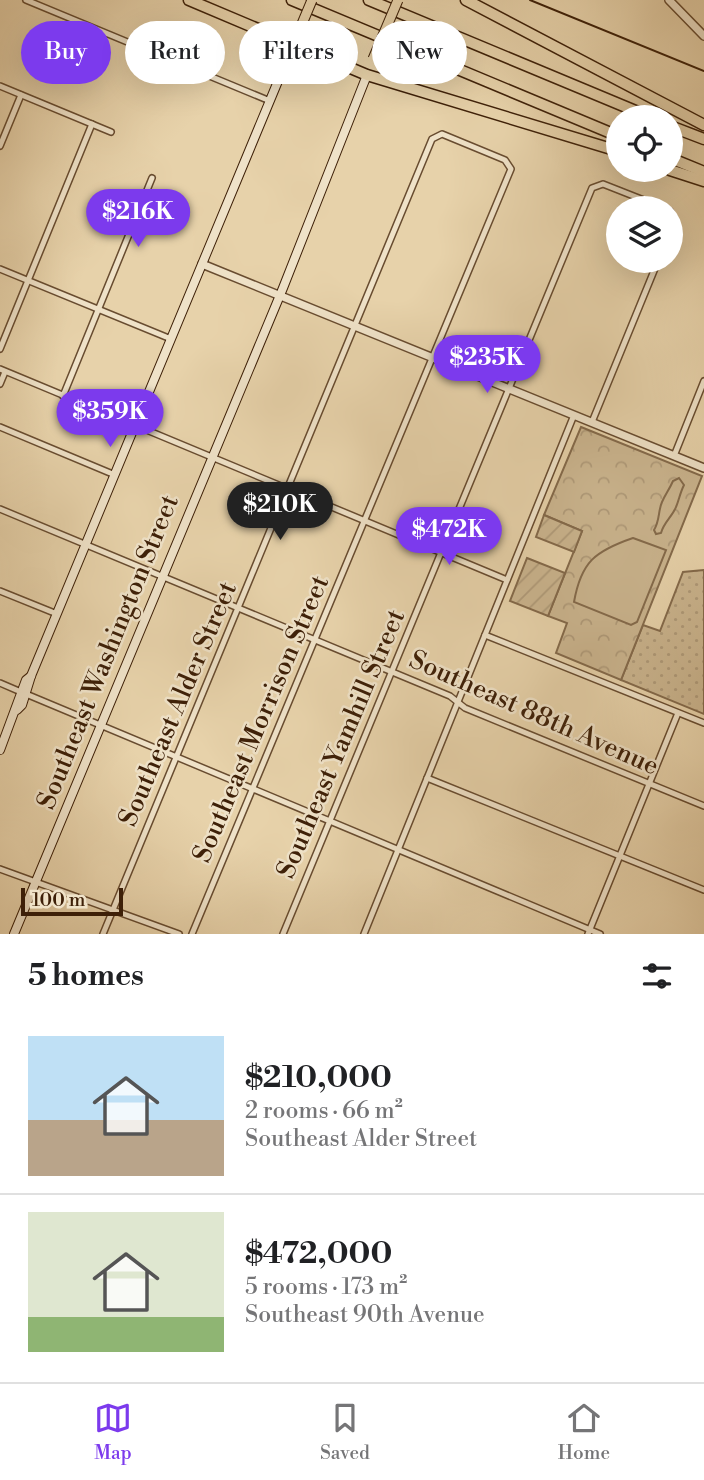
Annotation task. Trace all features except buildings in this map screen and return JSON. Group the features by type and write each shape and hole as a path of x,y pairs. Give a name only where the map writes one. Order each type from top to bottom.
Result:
{"highway":[{"path":"189,0 239,22"},
{"path":"292,0 606,131"},
{"path":"369,0 621,105"},
{"path":"466,0 704,125"},
{"path":"358,71 606,147"},
{"path":"683,131 704,139"},
{"path":"683,163 704,172"},
{"path":"683,174 704,181"}],"main road":[{"path":"303,21 312,0"},
{"path":"389,21 398,0"},
{"name":"Southeast Washington Street","path":"14,934 280,296 367,75"},
{"path":"0,750 277,84"}],"street":[{"path":"26,0 270,101"},
{"path":"669,0 704,36"},
{"path":"0,86 111,132"},
{"path":"0,146 21,94"},
{"path":"0,349 92,124"},
{"name":"Southeast Alder Street","path":"103,934 432,139 442,134 505,160 511,169"},
{"name":"Southeast Morrison Street","path":"192,934 511,169"},
{"path":"63,396 152,178"},
{"name":"Southeast Yamhill Street","path":"283,934 591,190 598,183 632,196"},
{"path":"202,264 704,468"},
{"path":"0,269 171,339"},
{"path":"592,422 653,273"},
{"path":"0,384 2,371 507,580"},
{"path":"674,456 704,381"},
{"path":"364,934 574,415"},
{"path":"0,427 115,475"},
{"name":"Southeast 88th Avenue","path":"0,509 450,695 465,708 704,806"},
{"path":"0,591 57,614"},
{"path":"485,635 704,723"},
{"path":"0,683 330,819 589,932 600,934"},
{"path":"589,932 678,713"},
{"path":"427,778 704,890"},
{"path":"0,869 178,934"}],"green space":[{"path":"581,427 702,476 621,680 556,653 567,623 548,616 582,531 544,515"},
{"path":"679,478 684,485 676,507 661,533 656,534 654,530 662,502 673,481"},
{"path":"544,515 582,531 574,552 536,537"},
{"path":"633,538 666,550 637,622 631,625 574,602 581,577 592,560 599,553"},
{"path":"527,558 565,573 548,616 510,601"},
{"path":"704,570 704,714 621,680 643,625 660,631 683,572"}],"tram line":[{"path":"530,0 704,71"}]}
